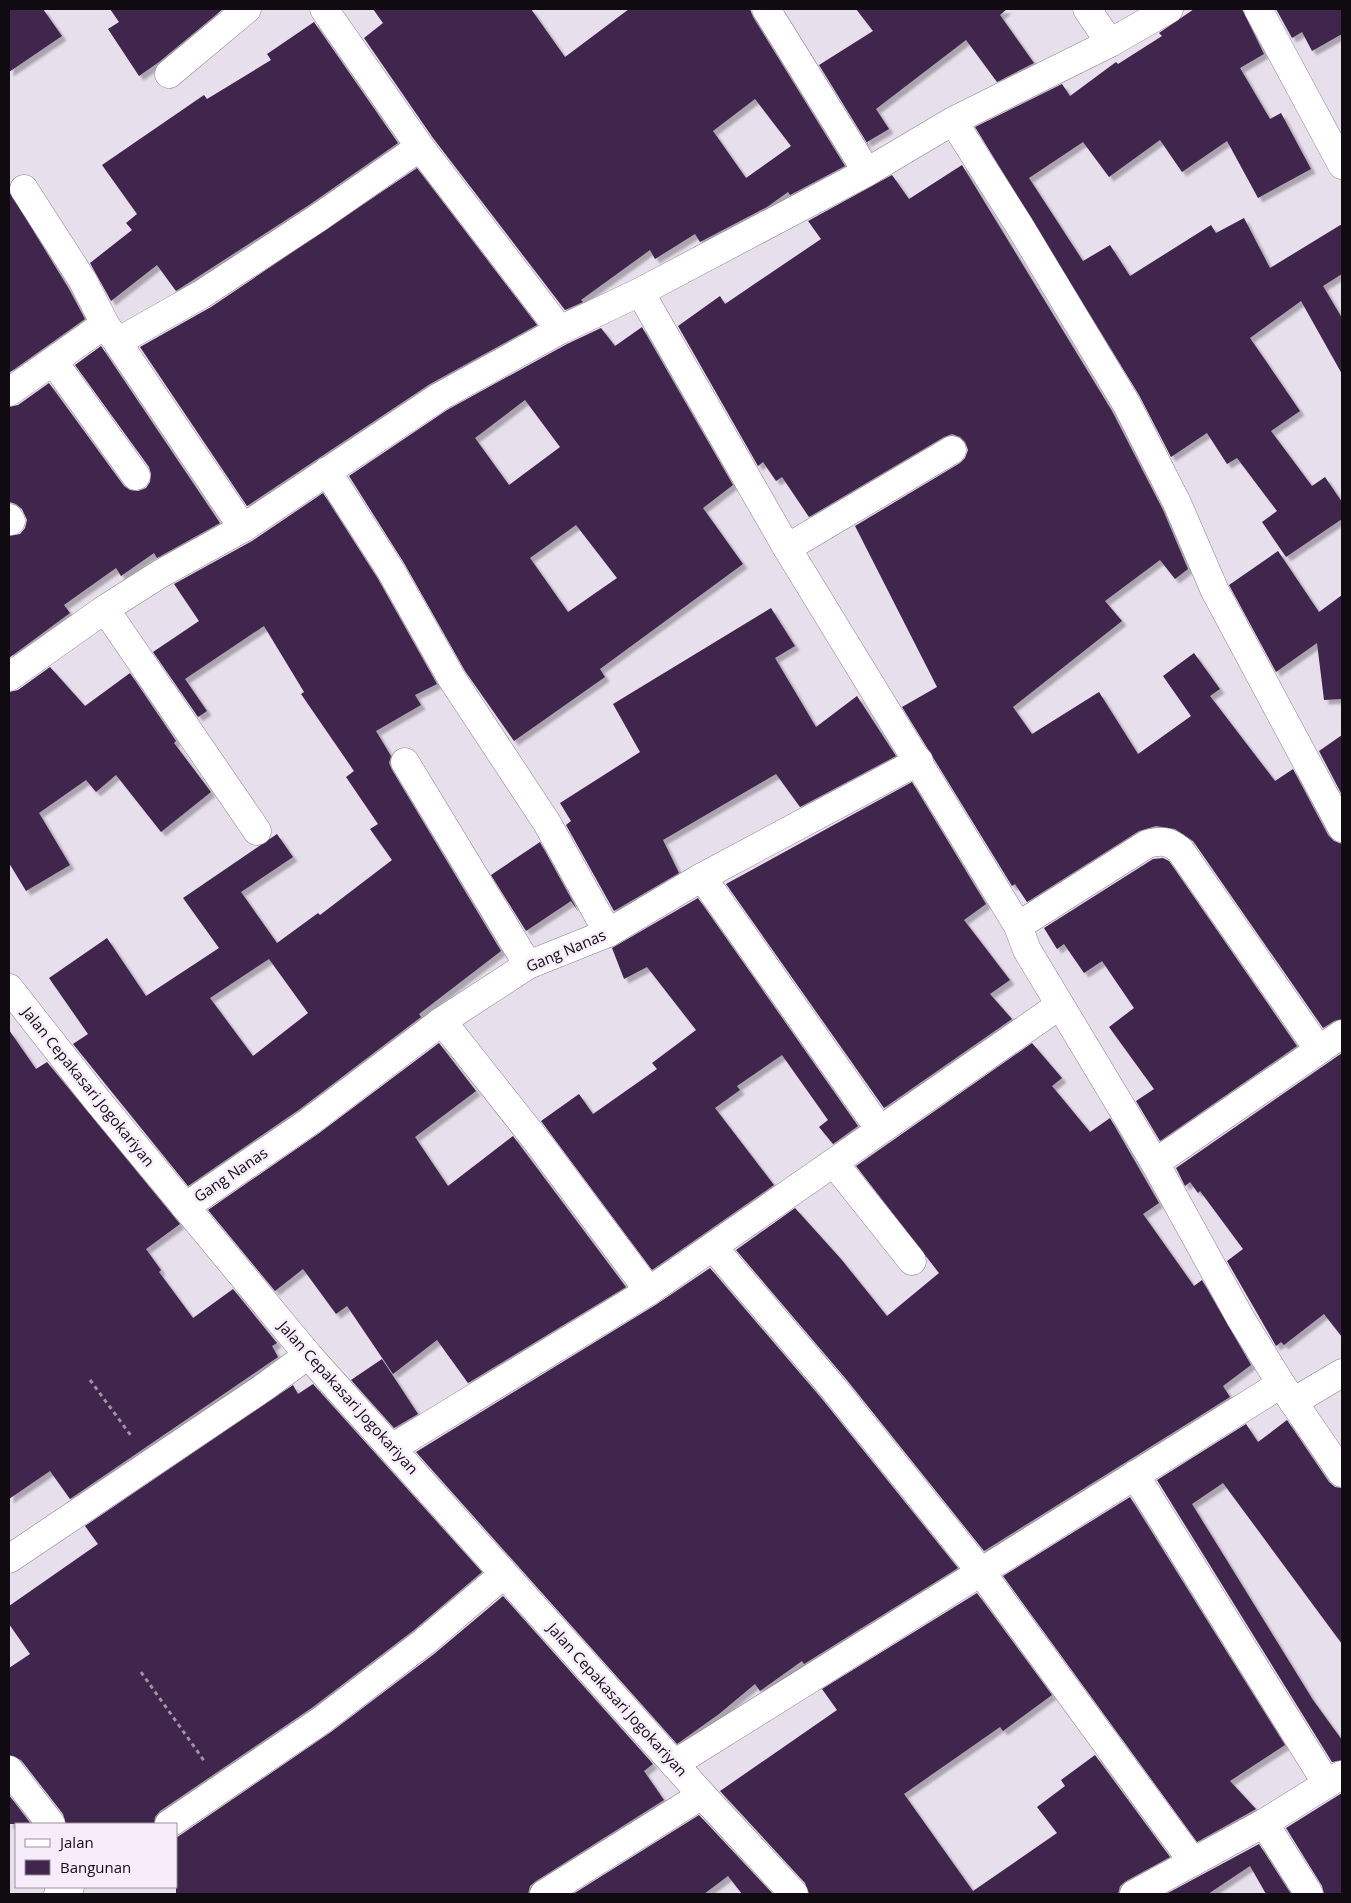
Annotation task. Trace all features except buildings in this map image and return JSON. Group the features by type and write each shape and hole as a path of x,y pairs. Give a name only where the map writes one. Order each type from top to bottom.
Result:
{"street":[{"path":"169,74 247,9"},
{"path":"324,9 420,147 560,330"},
{"path":"766,9 867,172"},
{"path":"1087,9 1110,43"},
{"path":"9,678 105,610 160,574 243,528 439,397 560,330 640,292 867,172 953,121 1110,43 1169,9"},
{"path":"1258,9 1342,165"},
{"path":"953,121 1019,225 1126,403 1177,503 1215,591 1342,828"},
{"path":"9,392 53,361 112,332 210,289 318,218 420,147"},
{"path":"24,190 83,282 112,332 243,528"},
{"path":"640,292 787,548 919,761 1018,926 1027,950 1154,1162 1241,1319 1287,1393 1342,1473"},
{"path":"53,361 136,476"},
{"path":"787,548 952,450"},
{"path":"327,471 391,571 452,679 547,823 608,933"},
{"path":"105,610 257,830"},
{"name":"Gang Nanas","path":"185,1207 309,1122 442,1021 528,966 608,933 702,877 919,761"},
{"path":"405,762 528,966"},
{"path":"1018,926 1147,844 1160,840 1171,843 1180,850 1319,1050"},
{"path":"702,877 880,1130"},
{"name":"Jalan Cepakasari Jogokariyan","path":"9,988 185,1207 308,1355 674,1764 794,1894"},
{"path":"392,1448 649,1291 1060,1005"},
{"path":"442,1021 540,1145 649,1291"},
{"path":"1154,1162 1342,1034"},
{"path":"834,1162 912,1261"},
{"path":"713,1247 834,1389 981,1572 1193,1862"},
{"path":"9,1559 308,1355"},
{"path":"674,1764 1135,1475 1287,1393 1342,1373"},
{"path":"1134,1894 1264,1823 1334,1779 1135,1475"},
{"path":"169,1823 322,1720 424,1642 504,1574"},
{"path":"9,1770 50,1823"},
{"path":"544,1894 702,1795"},
{"path":"1264,1823 1310,1894"}],"path":[{"path":"90,1380 152,1463"},
{"path":"141,1672 223,1787"}]}
